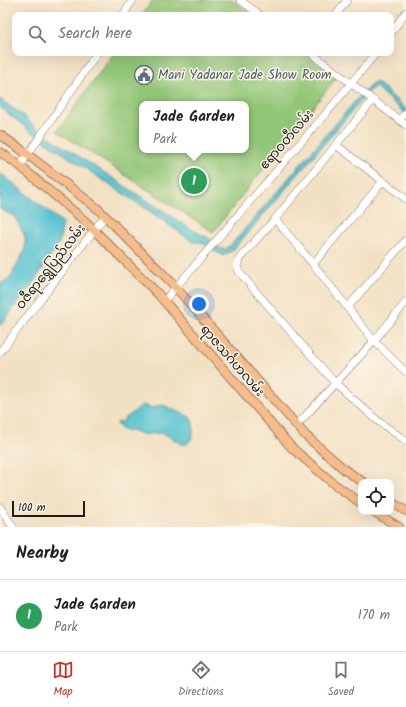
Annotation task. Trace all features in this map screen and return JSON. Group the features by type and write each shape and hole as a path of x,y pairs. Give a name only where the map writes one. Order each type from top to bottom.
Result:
{"main road":[{"name":"ရာဇသင်္ဂဟလမ်း","path":"0,135 29,155 97,208 176,288 296,426 345,470 358,479"},
{"name":"ရာဇသင်္ဂဟလမ်း","path":"0,152 20,166 95,231 164,301 292,448 334,484 358,501"},
{"path":"394,504 406,511"},
{"path":"379,515 399,527"}],"street":[{"path":"240,0 256,12"},
{"path":"338,12 347,0"},
{"path":"124,12 130,1"},
{"path":"394,29 406,12"},
{"path":"20,166 29,155 95,56"},
{"path":"315,56 374,100 403,116 406,125"},
{"name":"ဧရာဝတီလမ်း","path":"176,288 374,56"},
{"path":"374,100 275,219 239,259 237,266 240,272 335,383 378,421 406,441"},
{"path":"336,144 406,199"},
{"path":"313,264 383,181"},
{"name":"ဝဇီရာရွှေပြည်လမ်း","path":"0,352 95,231 105,216"},
{"path":"275,219 374,341 406,372"},
{"path":"347,308 406,240"},
{"path":"164,301 176,288"},
{"path":"296,426 374,341 406,302"},
{"path":"0,507 13,527"}],"green space":[{"path":"153,0 232,0 248,12 144,12"},
{"path":"112,56 308,56 337,77 213,232 57,131"}],"water":[{"path":"374,82 378,83 406,109 406,114 376,87 372,88 233,250 223,256 201,242 193,242 34,134 0,107 0,99 25,117 37,129 191,229 208,238 221,249 226,249 358,98"},
{"path":"0,173 63,223 59,243 34,282 0,326 0,284 9,279 25,250 25,236 14,216 0,209"},
{"path":"142,405 152,408 163,405 190,417 193,423 193,435 189,442 186,444 181,444 161,433 142,434 134,431 122,430 117,424 118,422 123,422 125,418"}],"place":[{"name":"Mani Yadanar Jade Show Room","path":"144,75"},
{"name":"Jade Garden","path":"194,181"}]}
